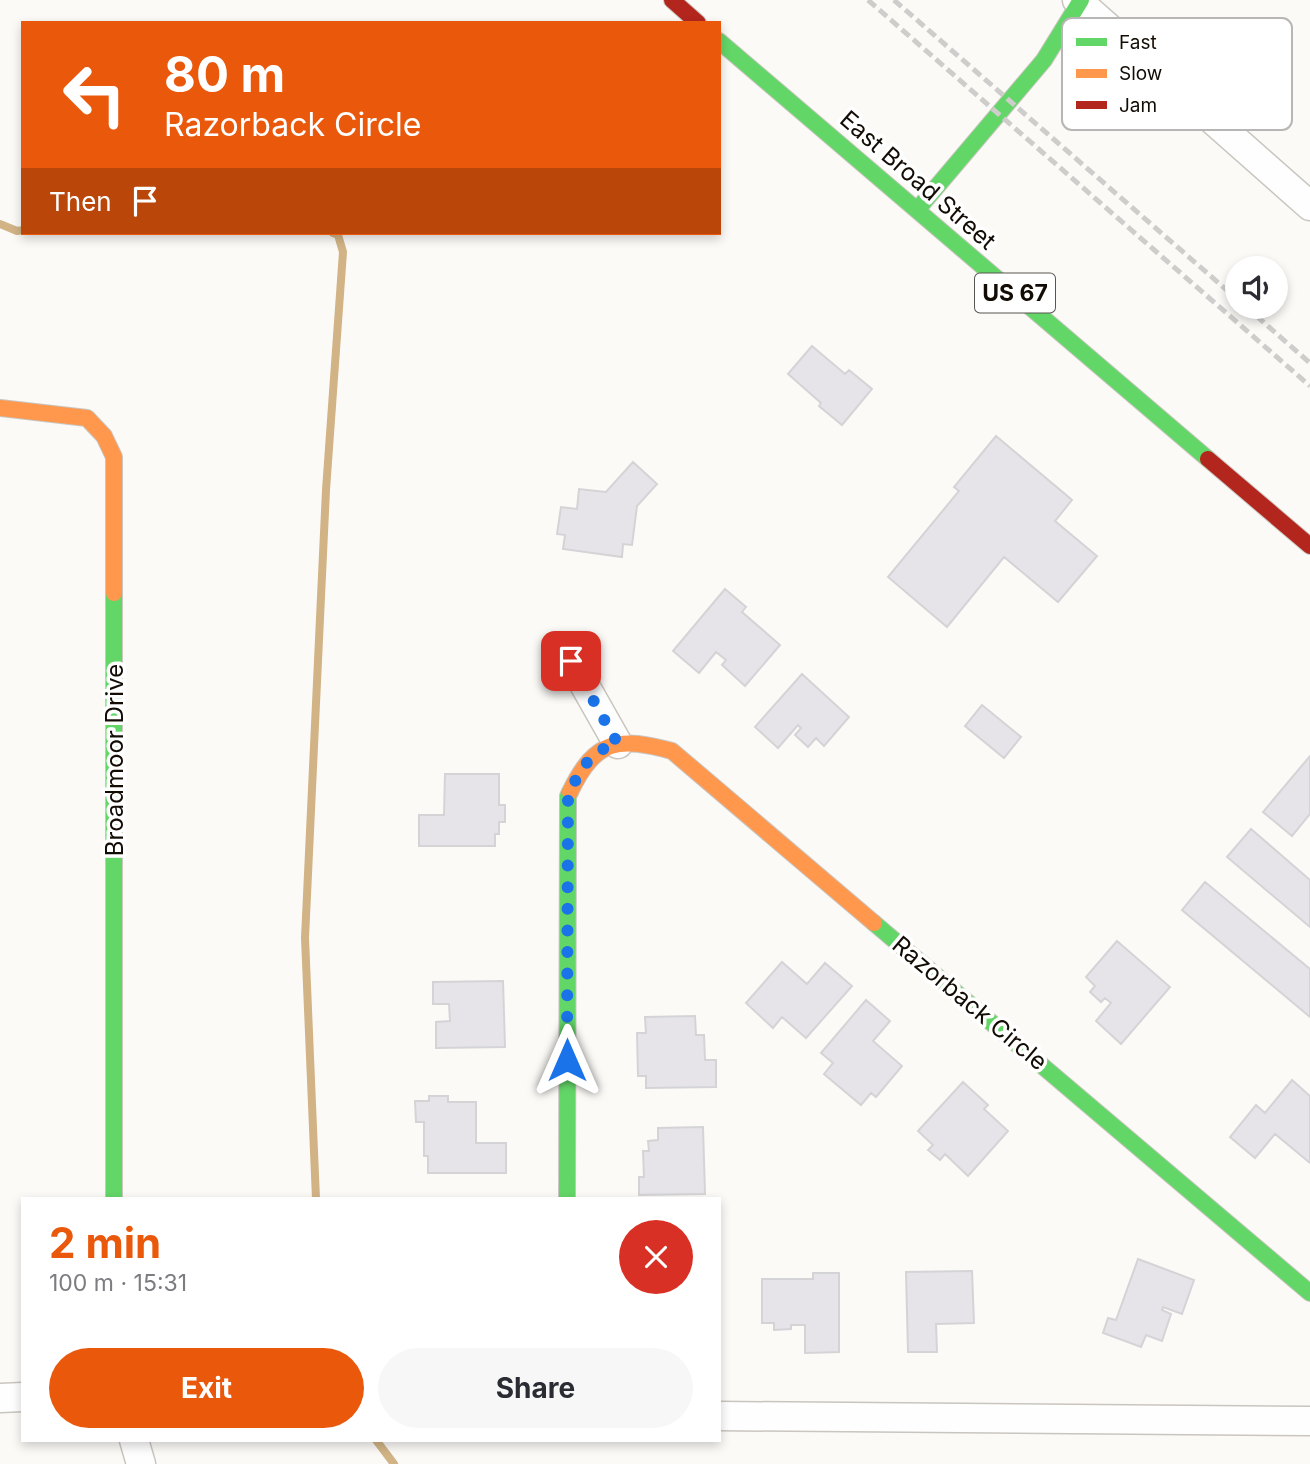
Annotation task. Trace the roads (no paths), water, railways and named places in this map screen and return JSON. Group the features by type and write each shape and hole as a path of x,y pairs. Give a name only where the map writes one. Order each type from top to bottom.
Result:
{"street":[{"path":"672,0 696,21"},
{"path":"1069,18 1079,1 1098,18"},
{"path":"917,210 1044,60 1062,30"},
{"name":"East Broad Street","path":"721,43 1310,546"},
{"path":"1224,130 1310,206"},
{"name":"Broadmoor Drive","path":"0,408 88,418 104,436 114,457 114,1197"},
{"path":"567,1197 568,796 581,769 603,747 618,744 571,661"},
{"name":"Razorback Circle","path":"618,744 634,741 672,751 1310,1293"},
{"path":"0,1398 21,1396"},
{"path":"721,1416 1310,1420"},
{"path":"135,1442 141,1464"}],"waterway":[{"path":"0,224 21,230"},
{"path":"316,1197 305,938 326,490 343,252 338,235"},
{"path":"378,1442 394,1464"}],"railway":[{"path":"868,0 1310,386"},
{"path":"894,0 1225,289"},
{"path":"1260,319 1310,363"}]}
